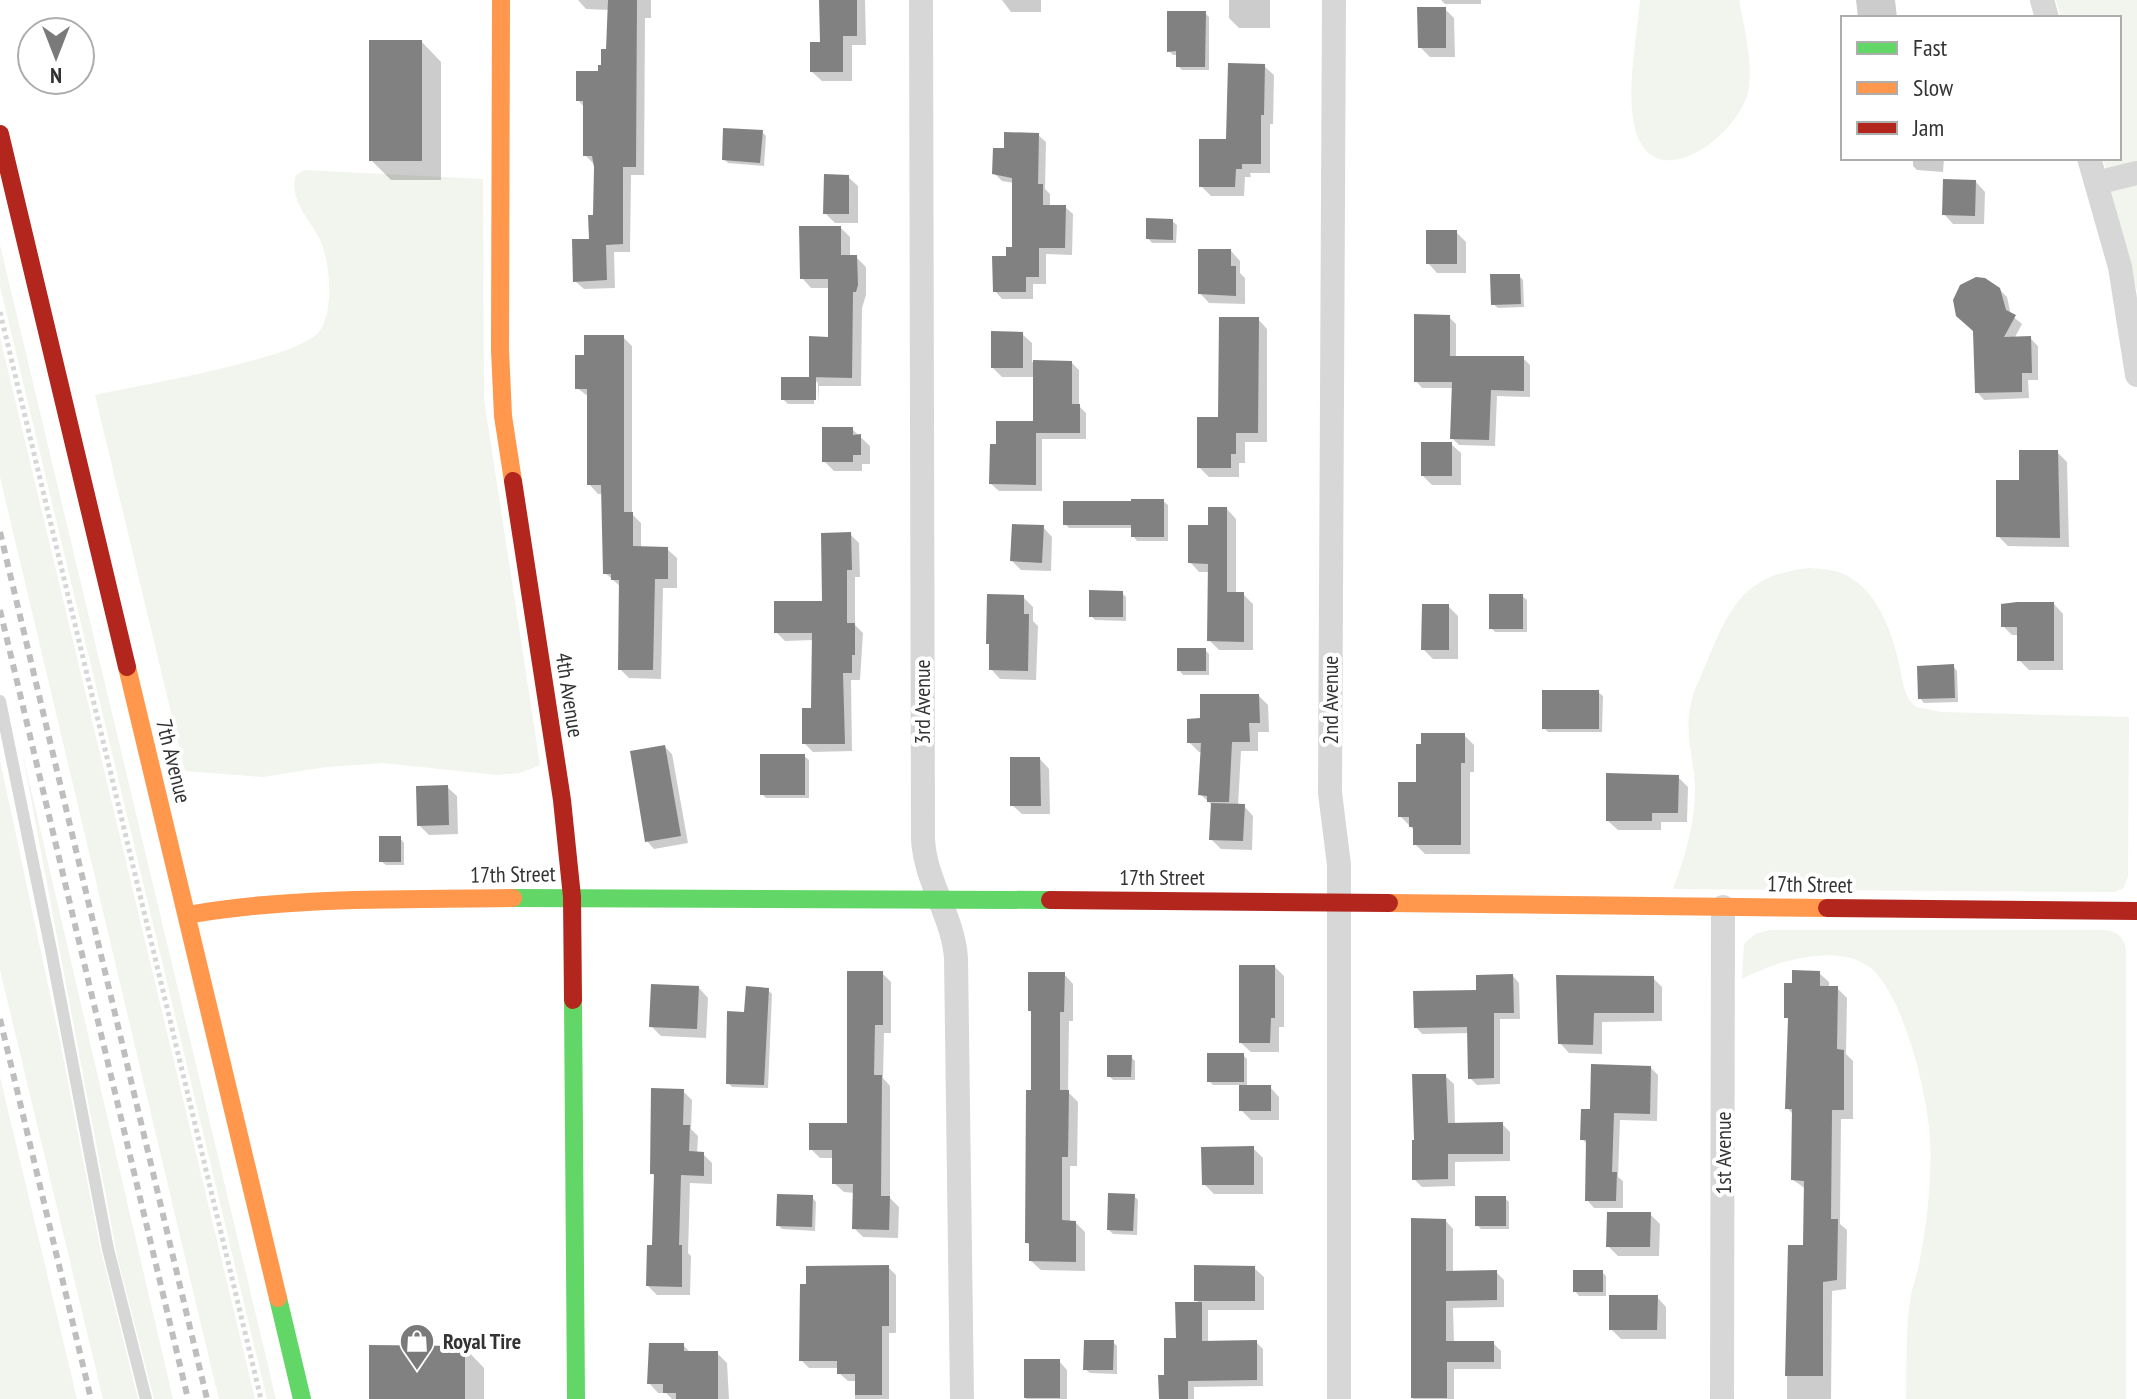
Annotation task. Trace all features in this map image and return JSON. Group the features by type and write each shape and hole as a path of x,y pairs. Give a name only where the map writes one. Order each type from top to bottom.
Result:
{"street":[{"name":"4th Avenue","path":"501,0 500,350 503,416 566,827 572,897 576,1399"},
{"name":"3rd Avenue","path":"921,0 923,839 927,869 953,934 956,958 962,1399"},
{"name":"2nd Avenue","path":"1334,0 1330,793 1338,854 1339,902 1339,1399"},
{"name":"7th Avenue","path":"0,134 302,1399"},
{"path":"2090,160 2120,267 2137,375"},
{"path":"2096,183 2137,173"},
{"name":"17th Street","path":"187,915 238,906 328,901 572,897 2137,911"},
{"name":"1st Avenue","path":"1722,1399 1723,907"}],"lane":[{"path":"0,701 108,1249 146,1399"}],"path":[{"path":"0,312 261,1399"}],"shaded area":[{"path":"1640,0 1739,0 1749,58 1748,92 1730,125 1697,152 1679,159 1662,160 1648,152 1637,135 1633,120 1632,68"},
{"path":"2056,0 2137,0 2137,291 2104,160 2121,160 2121,16 2060,16"},
{"path":"305,170 483,179 484,399 540,765 520,773 497,775 383,763 326,767 263,777 185,771 95,395 250,361 305,342 319,332 327,313 329,278 323,247 295,194 296,175"},
{"path":"0,245 276,1399 267,1399 0,286"},
{"path":"0,337 255,1399 219,1399 208,1354 0,477"},
{"path":"1810,568 1847,575 1878,606 1889,630 1905,689 1916,707 1942,712 2129,717 2128,876 2124,888 2115,892 1673,889 1693,819 1695,785 1688,726 1691,703 1701,676 1723,626 1742,597 1769,578"},
{"path":"22,751 173,1399 154,1399 118,1260"},
{"path":"0,760 100,1247 138,1399 103,1399 0,970"},
{"path":"1770,930 2106,930 2121,937 2126,952 2126,1399 1906,1399 1909,1308 1924,1234 1930,1169 1928,1119 1911,1043 1890,994 1878,976 1865,964 1851,958 1820,955 1803,958 1742,979 1744,944 1755,934"},
{"path":"0,1077 77,1399 0,1399"}],"building":[{"path":"608,0 637,0 636,167 623,167 623,244 606,245 607,280 573,282 572,239 589,239 588,215 593,215 594,167 592,156 583,156 583,101 576,101 576,71 598,71 598,65 601,65 601,49 606,49"},
{"path":"819,0 857,0 857,36 843,36 843,72 810,72 810,42 820,42"},
{"path":"1417,7 1446,7 1446,48 1418,48"},
{"path":"1167,11 1206,11 1205,67 1176,67 1176,51 1167,52"},
{"path":"369,40 422,40 422,161 369,161"},
{"path":"1228,63 1265,64 1261,164 1242,164 1242,169 1236,169 1235,187 1199,187 1199,139 1226,139"},
{"path":"723,128 763,130 760,163 722,160"},
{"path":"1004,132 1039,133 1038,184 1043,184 1043,205 1066,205 1065,248 1039,248 1039,277 1026,277 1026,292 993,292 992,256 1006,256 1006,247 1012,247 1012,178 992,174 993,148 1004,148"},
{"path":"824,174 849,175 849,214 823,214"},
{"path":"1943,179 1976,180 1975,216 1942,215"},
{"path":"1146,218 1173,219 1173,240 1146,239"},
{"path":"799,226 841,226 841,255 857,255 858,285 856,292 853,292 852,378 809,377 809,336 828,337 828,279 800,279"},
{"path":"1426,230 1457,230 1457,264 1426,264"},
{"path":"1198,249 1231,249 1231,266 1236,266 1236,296 1198,294"},
{"path":"1490,274 1520,274 1521,304 1491,305"},
{"path":"1976,277 1985,278 2000,288 2006,310 2016,315 2004,337 2031,336 2032,373 2022,373 2022,392 1975,393 1973,331 1956,316 1953,300 1960,285"},
{"path":"1414,314 1450,315 1450,356 1524,356 1524,391 1491,390 1489,440 1450,439 1452,382 1414,382"},
{"path":"1219,317 1259,317 1258,433 1236,433 1236,454 1231,454 1231,468 1197,468 1197,417 1218,417"},
{"path":"991,331 1023,332 1023,368 991,368"},
{"path":"584,335 624,335 624,512 633,512 633,546 668,547 668,579 655,579 653,670 618,670 619,580 611,580 611,574 603,574 601,485 587,485 587,389 575,389 575,355 584,355"},
{"path":"1033,360 1072,361 1072,404 1080,404 1080,433 1036,433 1036,485 989,484 990,444 996,444 996,421 1033,421"},
{"path":"781,377 816,377 816,400 781,400"},
{"path":"822,427 853,427 853,435 861,434 861,455 853,455 853,462 822,462"},
{"path":"1421,442 1452,442 1452,476 1421,476"},
{"path":"2019,450 2058,450 2060,538 1996,537 1996,480 2019,480"},
{"path":"1164,499 1164,537 1131,537 1131,525 1063,525 1063,501"},
{"path":"1208,507 1227,507 1227,592 1244,592 1244,642 1207,641 1208,564 1188,563 1188,525 1208,525"},
{"path":"1012,524 1044,525 1042,563 1010,561"},
{"path":"851,532 852,570 847,570 847,623 855,623 855,655 852,655 852,673 843,673 845,744 802,744 802,708 811,708 812,633 774,633 774,601 822,601 821,533"},
{"path":"1089,590 1123,591 1123,617 1089,617"},
{"path":"987,594 1024,595 1024,614 1029,614 1028,671 989,670"},
{"path":"1489,594 1523,594 1523,629 1489,629"},
{"path":"2054,602 2054,661 2017,661 2017,627 2001,627 2001,604"},
{"path":"1422,604 1449,604 1449,650 1421,650"},
{"path":"1177,648 1206,648 1206,671 1177,671"},
{"path":"1954,664 1955,698 1918,699 1917,666"},
{"path":"1542,690 1599,690 1599,729 1542,729"},
{"path":"1200,694 1259,694 1260,723 1249,723 1250,742 1232,742 1229,802 1207,802 1207,796 1198,795 1201,743 1187,743 1187,719 1200,718"},
{"path":"1421,733 1465,733 1465,763 1461,763 1461,845 1413,845 1413,827 1409,827 1409,817 1398,817 1398,782 1416,782 1416,744 1421,744"},
{"path":"665,745 681,836 645,842 630,751"},
{"path":"760,754 805,754 805,795 760,795"},
{"path":"1010,757 1040,757 1041,806 1010,806"},
{"path":"1606,773 1679,775 1678,813 1652,813 1652,821 1606,821"},
{"path":"448,785 449,825 417,826 416,786"},
{"path":"1211,803 1245,804 1243,841 1209,840"},
{"path":"379,836 401,836 401,862 379,862"},
{"path":"1239,965 1275,965 1275,1018 1271,1018 1270,1043 1239,1043"},
{"path":"1792,970 1820,971 1820,986 1838,986 1837,1049 1844,1050 1844,1110 1832,1110 1831,1219 1838,1219 1837,1280 1823,1282 1823,1376 1785,1376 1788,1245 1803,1245 1804,1181 1791,1180 1792,1109 1785,1109 1788,1018 1784,1018 1784,983 1792,983"},
{"path":"847,971 883,971 883,1025 875,1025 874,1075 882,1075 881,1196 890,1196 889,1230 852,1229 853,1184 832,1184 832,1150 809,1150 809,1123 847,1123"},
{"path":"1028,972 1065,972 1064,1012 1060,1012 1060,1090 1069,1090 1068,1157 1062,1157 1062,1220 1076,1221 1076,1262 1029,1261 1029,1243 1025,1243 1026,1090 1031,1090"},
{"path":"1513,974 1514,1013 1494,1013 1494,1078 1468,1079 1467,1027 1414,1028 1413,991 1476,990 1476,975"},
{"path":"1556,975 1654,976 1654,1013 1594,1013 1593,1045 1558,1044"},
{"path":"651,984 699,986 697,1029 649,1027"},
{"path":"746,986 769,988 764,1085 726,1084 727,1011 744,1012"},
{"path":"1207,1053 1244,1053 1244,1082 1207,1082"},
{"path":"1107,1055 1132,1055 1131,1077 1107,1077"},
{"path":"1591,1064 1651,1066 1650,1114 1614,1113 1612,1172 1617,1172 1616,1201 1585,1201 1586,1140 1580,1140 1581,1109 1590,1109"},
{"path":"1412,1074 1446,1074 1448,1123 1503,1122 1503,1154 1448,1154 1448,1179 1412,1180"},
{"path":"1239,1085 1271,1085 1271,1111 1239,1111"},
{"path":"651,1088 684,1089 683,1125 690,1125 689,1151 704,1152 704,1176 681,1175 679,1245 682,1245 682,1287 646,1286 647,1245 652,1245 654,1174 650,1174"},
{"path":"1254,1146 1254,1185 1202,1185 1201,1147"},
{"path":"1108,1193 1135,1194 1133,1231 1107,1230"},
{"path":"777,1194 813,1195 812,1227 776,1226"},
{"path":"1475,1196 1506,1196 1506,1226 1475,1226"},
{"path":"1607,1212 1651,1212 1650,1247 1606,1247"},
{"path":"1411,1218 1446,1219 1446,1271 1497,1270 1497,1300 1446,1301 1446,1341 1494,1341 1494,1362 1447,1362 1447,1398 1411,1398"},
{"path":"889,1265 889,1326 882,1326 882,1395 855,1395 855,1374 837,1374 837,1361 799,1361 800,1284 806,1284 806,1266"},
{"path":"1194,1265 1255,1266 1255,1301 1194,1301"},
{"path":"1573,1270 1603,1270 1603,1292 1573,1292"},
{"path":"1609,1295 1658,1295 1657,1330 1609,1330"},
{"path":"1175,1302 1202,1302 1202,1341 1257,1340 1257,1380 1188,1381 1188,1399 1159,1399 1158,1375 1164,1375 1164,1338 1176,1338"},
{"path":"1084,1340 1114,1340 1113,1370 1083,1370"},
{"path":"649,1343 684,1343 684,1351 718,1351 718,1399 676,1399 676,1393 663,1393 663,1384 647,1384"},
{"name":"Royal Tire","path":"369,1345 465,1346 465,1399 369,1399"},
{"path":"1024,1359 1060,1359 1060,1398 1024,1398"}],"railway":[{"path":"0,532 207,1399"},
{"path":"0,610 188,1399"},
{"path":"0,1019 91,1399"}],"traffic: fast":[{"path":"513,898 1050,900"},
{"path":"573,1000 576,1399"},
{"path":"278,1298 302,1399"}],"traffic: slow":[{"path":"501,0 500,350 503,416 513,481"},
{"path":"127,667 278,1298"},
{"path":"187,915 308,902 513,898"},
{"path":"1389,903 1827,908"}],"traffic: jam":[{"path":"0,134 127,667"},
{"path":"513,481 562,800 572,897 573,1000"},
{"path":"1050,900 1389,903"},
{"path":"1827,908 2137,911"}],"place":[{"name":"Royal Tire","path":"417,1372"}]}
